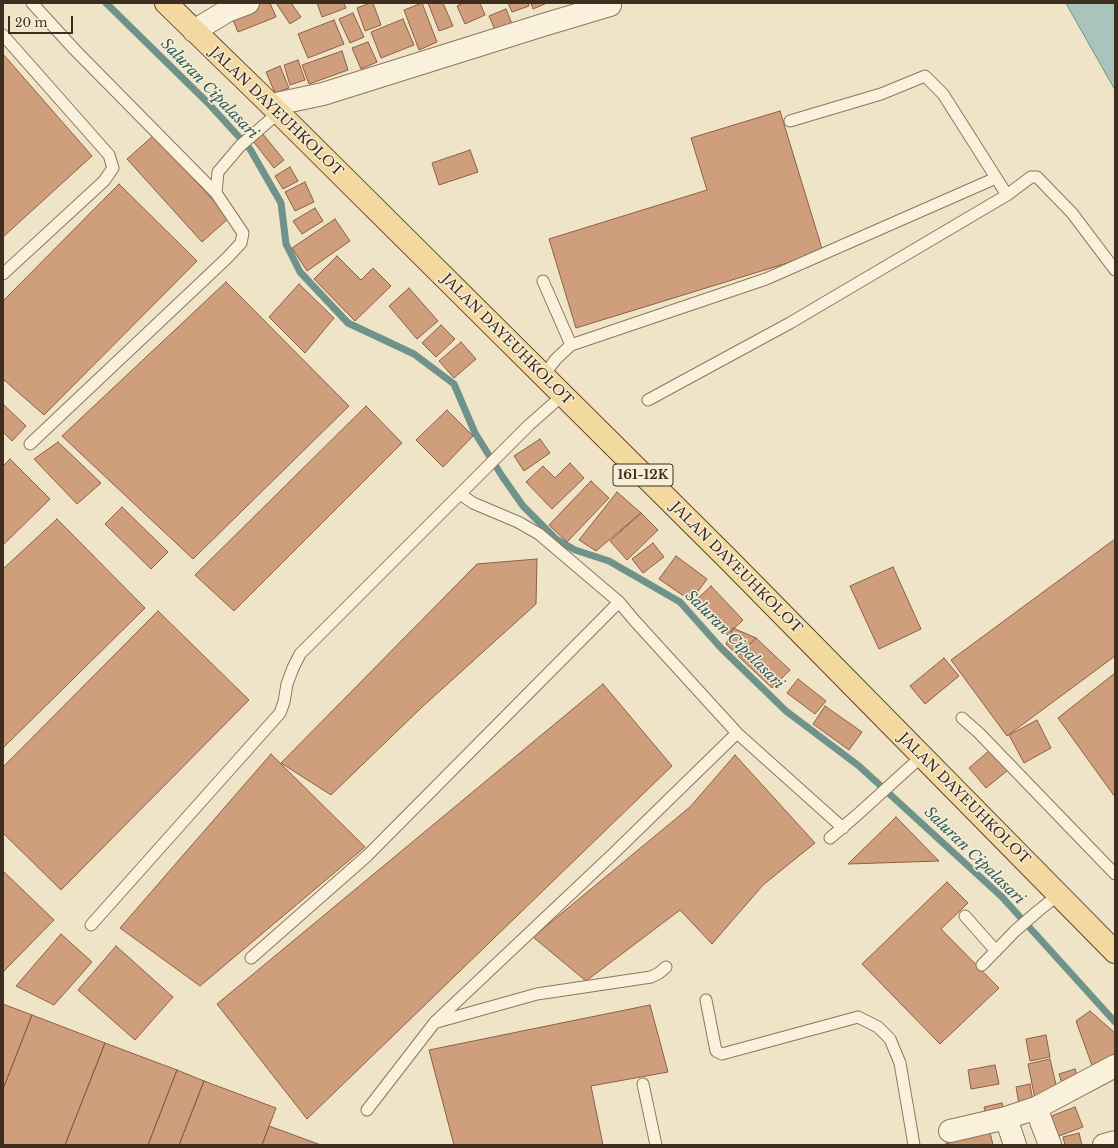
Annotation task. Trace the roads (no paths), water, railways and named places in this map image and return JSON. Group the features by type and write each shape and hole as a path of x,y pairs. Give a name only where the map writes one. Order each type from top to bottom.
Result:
{"main road":[{"name":"JALAN DAYEUHKOLOT","path":"166,3 563,395 733,565 1058,895 1114,948"}],"street":[{"path":"194,31 227,12 248,3"},
{"path":"274,109 610,5"},
{"path":"950,1131 1006,1118 1036,1108 1115,1066"},
{"path":"1036,1108 1050,1145"},
{"path":"1006,1118 1015,1145"},
{"path":"1104,1145 1115,1142"}],"lane":[{"path":"30,444 227,258 241,243 243,233 216,193 75,50 32,3"},
{"path":"3,35 109,155 113,168 104,181 3,274"},
{"path":"790,121 880,94 926,76 943,94 1007,195"},
{"path":"216,193 218,172 274,109"},
{"path":"648,400 790,323 1007,195 1031,177 1037,177 1072,213 1115,270"},
{"path":"543,376 556,359 572,345 766,279 996,178"},
{"path":"543,281 572,345"},
{"path":"91,925 280,713 284,702 287,684 300,654 529,425 563,395"},
{"path":"460,494 473,503 518,522 539,534 619,602 737,733 843,828"},
{"path":"251,958 368,855 619,602"},
{"path":"962,718 1115,874"},
{"path":"367,1110 435,1022 607,860 737,733"},
{"path":"830,838 922,756"},
{"path":"982,965 1015,932 1058,895"},
{"path":"965,916 996,951"},
{"path":"435,1022 536,994 651,977 666,967"},
{"path":"706,1000 716,1051 722,1054 858,1017 878,1027 890,1039 900,1063 914,1145"},
{"path":"644,1084 656,1145"}],"water":[{"path":"1066,3 1115,3 1115,90 1068,7"}],"waterway":[{"name":"Saluran Cipalasari","path":"106,3 208,103 250,149 281,203 286,244 300,272 348,323 414,354 454,384 475,433 523,506 556,539 575,550 609,561 680,602 721,648 786,711 859,766 1002,897 1115,1022"}]}
